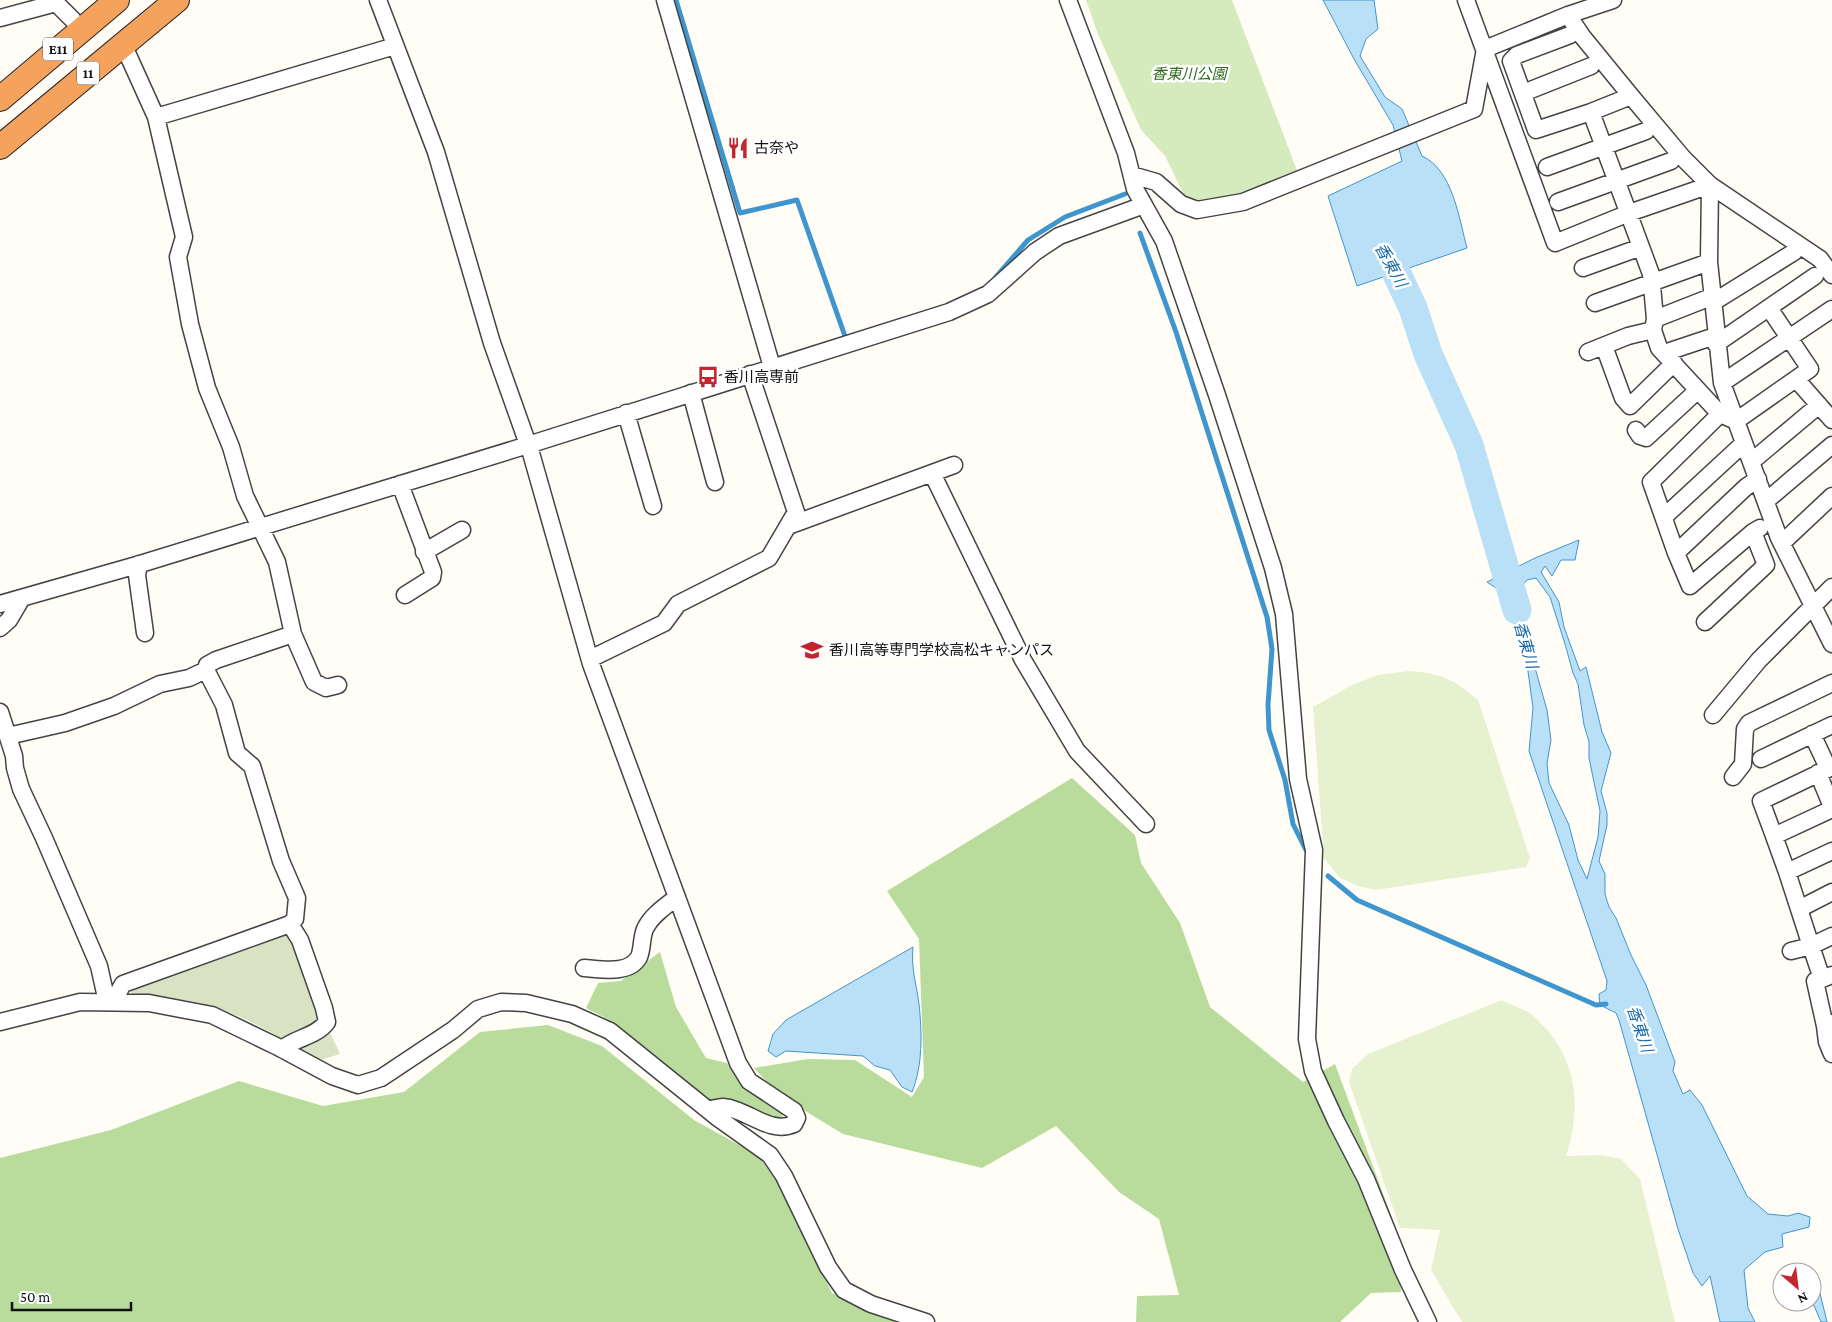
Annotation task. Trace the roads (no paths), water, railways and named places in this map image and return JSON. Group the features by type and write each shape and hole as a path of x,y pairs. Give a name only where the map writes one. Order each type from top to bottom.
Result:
{"highway":[{"path":"0,84 98,0"},
{"name":"E11","path":"0,99 117,0"},
{"name":"E11","path":"0,131 154,0"},
{"name":"11","path":"0,147 177,0"}],"street":[{"path":"378,0 436,152 492,343 528,444 590,659 738,1062 749,1080 794,1111 797,1118 794,1124 787,1128 777,1127 724,1107 708,1110"},
{"path":"666,0 772,367"},
{"path":"1068,0 1126,152 1135,190 1164,241 1217,395 1272,568 1284,614 1298,779 1314,850 1307,1039 1314,1071 1336,1121 1366,1179 1403,1270 1428,1322"},
{"path":"1466,0 1555,243 1629,213 1710,185"},
{"path":"1485,49 1568,14 1614,0"},
{"path":"0,18 56,3 73,20"},
{"path":"1568,14 1582,36 1682,158 1710,185 1820,259 1832,275"},
{"path":"1570,35 1518,55 1511,61 1536,130 1591,112 1630,96"},
{"path":"123,44 156,117 184,236 178,257 190,324 207,388 230,447 245,496 277,562 293,634 314,682 326,688 338,685"},
{"path":"156,117 395,46"},
{"path":"1132,175 1156,182 1180,204 1197,210 1243,202 1311,177 1474,109 1485,49"},
{"path":"1523,93 1592,66"},
{"path":"1591,112 1618,181 1653,283 1654,324 1659,348 1720,414 1736,422"},
{"path":"1547,167 1646,131"},
{"path":"1558,202 1671,161"},
{"path":"1710,185 1708,262 1722,383 1782,543 1812,607 1831,640"},
{"path":"0,604 139,564 400,484 969,304 988,294 1035,252 1059,236 1144,205"},
{"path":"1583,268 1641,247"},
{"path":"1588,352 1711,300 1794,252"},
{"path":"1595,304 1708,262"},
{"path":"1604,346 1623,398 1630,406 1669,358 1716,340 1769,308 1815,276"},
{"path":"1736,422 1810,369 1769,308"},
{"path":"1722,383 1832,309"},
{"path":"590,659 664,623 678,604 770,558 796,512 750,374"},
{"path":"1752,462 1826,408 1796,379"},
{"path":"1636,430 1640,436 1646,438 1698,390"},
{"path":"691,393 715,482"},
{"path":"626,413 653,506"},
{"path":"1720,414 1651,482 1665,516 1676,553 1690,586 1753,532 1773,520"},
{"path":"1665,516 1744,443"},
{"path":"1766,501 1832,445"},
{"path":"788,526 954,465"},
{"path":"932,474 1023,660 1078,751 1146,824"},
{"path":"1676,553 1746,487 1758,479"},
{"path":"400,484 432,572 432,578 405,595"},
{"path":"1782,543 1832,496"},
{"path":"424,552 462,530"},
{"path":"1705,622 1766,565 1753,532"},
{"path":"139,564 137,575 145,633"},
{"path":"1713,715 1759,660 1832,587"},
{"path":"0,628 9,620 22,598"},
{"path":"110,1002 123,984 290,924 295,919 298,898 282,861 252,766 237,754 224,704 206,670 207,665 216,660 293,634"},
{"path":"4,733 65,723 114,706 160,684 189,678 206,670"},
{"path":"1733,777 1743,764 1745,729 1749,723 1832,683"},
{"path":"0,712 4,733 21,789 99,966 110,1002"},
{"path":"1761,759 1832,725"},
{"path":"1774,836 1832,808 1826,770 1812,734"},
{"path":"1826,770 1761,800 1811,946 1827,977 1815,981 1829,1024 1827,1042 1832,1054"},
{"path":"1787,872 1832,850"},
{"path":"1798,909 1832,892"},
{"path":"584,968 617,970 628,967 638,958 645,928 656,913 677,897"},
{"path":"282,1048 292,1040 317,1031 327,1022 324,1008 300,940 290,924"},
{"path":"1791,951 1811,946 1832,936"},
{"path":"0,1022 80,1002 149,1003 212,1015 282,1048 332,1076 358,1085 381,1078 453,1030 478,1010 501,1002 526,1003 572,1014 610,1031 708,1110 770,1155 784,1176 828,1267 844,1290 871,1304 926,1322"}],"water":[{"path":"1323,0 1374,0 1378,29 1366,39 1360,56 1385,97 1402,109 1422,156 1433,163 1448,184 1467,248 1357,286 1328,196 1402,161 1393,125 1354,59"},
{"path":"1579,540 1575,560 1561,560 1552,576 1545,566 1541,572 1559,602 1564,627 1580,671 1586,667 1602,732 1611,753 1601,791 1607,813 1607,825 1599,861 1605,874 1605,894 1609,907 1616,918 1646,985 1675,1062 1673,1071 1683,1094 1690,1090 1702,1105 1747,1196 1768,1214 1788,1216 1798,1213 1810,1217 1809,1227 1782,1234 1783,1247 1765,1252 1744,1270 1748,1308 1755,1322 1720,1322 1710,1276 1702,1286 1693,1273 1678,1229 1619,1020 1616,1013 1600,1005 1599,994 1606,990 1607,981 1529,751 1533,708 1526,657 1508,596 1487,582 1535,558","holes":["1536,578 1550,597 1578,684 1584,725 1589,742 1589,758 1600,811 1598,837 1587,879 1578,860 1569,825 1549,783 1547,763 1551,740 1547,710 1524,629 1519,589 1527,580"]},
{"path":"913,947 913,969 919,1004 921,1037 920,1060 912,1092 902,1087 890,1070 875,1066 863,1056 786,1051 776,1057 768,1051 773,1034 786,1020"},
{"path":"1822,1301 1827,1322 1821,1322 1817,1312 1822,1312"}],"waterway":[{"path":"676,0 740,213 797,200 846,339 850,338"},
{"path":"996,277 1028,240 1065,217 1125,194"},
{"path":"1140,233 1176,332 1267,617 1272,649 1268,705 1269,730 1285,780 1293,824 1306,850"},
{"name":"香東川","path":"1377,239 1388,255 1413,308 1428,354 1469,445 1517,610"},
{"path":"1328,876 1357,900 1596,1005 1606,1004"}],"place":[{"name":"古奈や","path":"738,148"},
{"name":"香川高専前","path":"708,377"},
{"name":"香川高等専門学校高松キャンパス","path":"812,650"}],"park label":[{"name":"香東川公園","path":"1189,74"}]}
